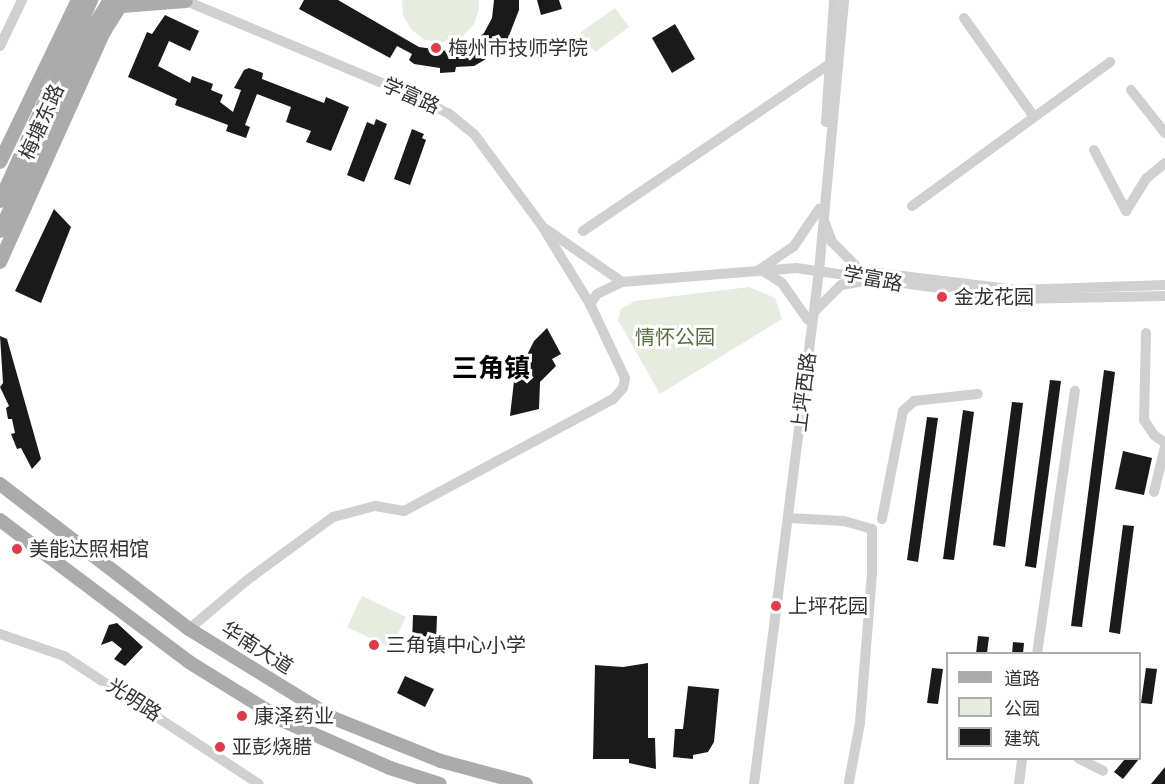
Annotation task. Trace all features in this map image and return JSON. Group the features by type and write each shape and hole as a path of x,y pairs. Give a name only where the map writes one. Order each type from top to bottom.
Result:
{"main road":[{"name":"梅塘东路","path":"0,162 78,0"},
{"path":"0,231 5,200 91,0"},
{"path":"5,200 95,24 119,2 185,1"},
{"name":"梅塘东路","path":"0,262 119,2"},
{"name":"华南大道","path":"0,484 189,628 333,718 441,760 526,784"},
{"path":"0,520 189,662 284,721 390,768 441,784"}],"street":[{"path":"0,46 22,0"},
{"name":"上坪西路","path":"822,214 834,0"},
{"name":"上坪西路","path":"754,784 817,267 844,0"},
{"name":"学富路","path":"185,1 448,113 474,134 542,226 590,304 625,378 623,388 603,404 404,511 375,506 333,517 189,628"},
{"path":"964,18 1034,117"},
{"path":"912,206 1110,62"},
{"path":"583,231 831,64"},
{"path":"1131,90 1165,133"},
{"path":"1094,150 1126,211 1147,178 1165,163"},
{"path":"822,214 795,246 760,271 782,283 811,316 824,298 841,285 870,278"},
{"path":"822,214 832,242 870,278"},
{"path":"542,226 622,282"},
{"name":"学富路","path":"590,304 597,294 622,282 817,267 1017,290 1165,285"},
{"name":"学富路","path":"817,267 870,278 1016,299 1165,296"},
{"name":"上坪西路","path":"748,784 811,316"},
{"path":"1146,333 1144,420 1154,435 1165,445 1154,492"},
{"path":"1037,652 1075,391"},
{"path":"882,519 903,411 914,401 978,394"},
{"path":"788,518 844,521 872,529 872,573 860,723 849,782"},
{"name":"光明路","path":"0,634 64,656 259,784"},
{"path":"1019,784 1022,760"},
{"path":"1080,760 1103,771"}],"green space":[{"path":"402,0 479,0 479,9 474,24 463,36 439,43 423,39 411,29 403,15"},
{"path":"615,8 629,27 595,52 581,32"},
{"name":"情怀公园","path":"749,287 775,298 782,319 660,394 618,320 621,309 635,301"},
{"path":"362,596 406,617 391,648 347,627"}],"building":[{"path":"304,0 338,0 419,47 447,51 469,47 484,33 492,18 494,0 519,0 519,10 505,46 474,66 456,67 455,72 440,73 440,68 414,64 409,60 412,54 397,46 390,58 299,9"},
{"path":"537,0 559,0 562,9 541,15"},
{"path":"165,15 199,31 190,51 169,41 158,66 190,83 192,76 213,84 211,90 223,95 220,102 233,112 241,90 234,88 244,70 249,68 263,73 262,79 324,103 326,97 349,107 331,151 306,142 311,131 286,122 291,107 257,94 245,125 250,127 246,138 226,131 228,125 175,105 177,99 128,77 147,32 152,34"},
{"path":"675,24 695,59 672,73 652,38"},
{"path":"376,119 387,124 364,182 347,175 367,122 374,125"},
{"path":"412,129 424,134 422,138 426,140 410,185 394,179"},
{"path":"54,209 71,227 41,303 15,291"},
{"path":"547,328 561,354 552,359 556,366 540,382 539,409 510,416 514,381 534,341"},
{"path":"0,336 7,339 41,459 32,469 21,448 17,449 11,434 15,433 12,419 8,419 6,408 9,406 0,387 3,383"},
{"path":"1104,370 1115,372 1082,627 1071,626"},
{"path":"1050,380 1061,381 1036,568 1025,566"},
{"path":"1012,402 1023,403 1005,547 993,545"},
{"path":"963,410 974,412 954,560 943,559"},
{"path":"927,417 938,418 918,562 907,560"},
{"path":"1123,451 1152,458 1144,495 1115,489"},
{"path":"1123,525 1134,526 1120,634 1109,632"},
{"path":"413,615 437,616 436,644 412,643"},
{"path":"117,623 143,647 125,666 114,659 122,649 112,641 101,645 109,625"},
{"path":"978,636 989,637 987,652 976,652"},
{"path":"1013,642 1024,643 1023,652 1012,652"},
{"path":"648,663 648,738 655,738 656,769 629,763 629,759 593,759 595,665 623,667"},
{"path":"932,668 943,669 938,704 927,703"},
{"path":"1146,668 1157,669 1152,704 1141,703"},
{"path":"405,676 434,689 425,707 397,693"},
{"path":"688,686 719,689 714,742 708,752 693,755 693,759 673,757 675,729 683,729"},
{"path":"1124,760 1138,760 1123,779 1114,772"},
{"path":"1165,767 1165,784 1151,784"}],"place":[{"name":"梅州市技师学院","path":"436,48"},
{"name":"金龙花园","path":"942,297"},
{"name":"美能达照相馆","path":"17,549"},
{"name":"上坪花园","path":"776,606"},
{"name":"三角镇中心小学","path":"374,645"},
{"name":"康泽药业","path":"242,716"},
{"name":"亚彭烧腊","path":"220,747"}],"district":[{"name":"三角镇","path":"491,369"}]}
